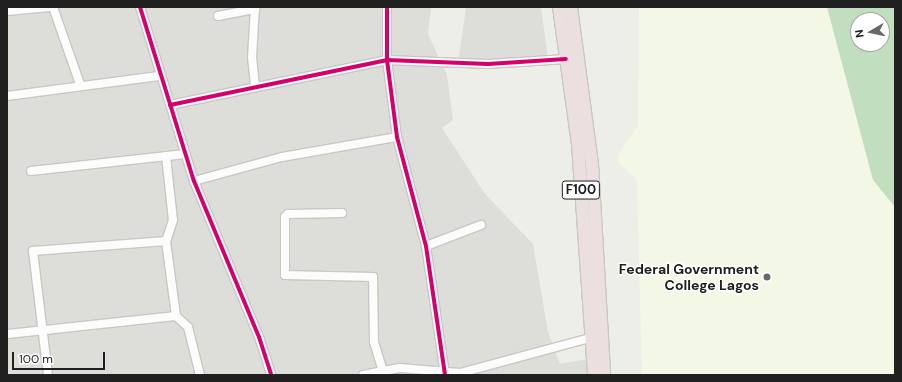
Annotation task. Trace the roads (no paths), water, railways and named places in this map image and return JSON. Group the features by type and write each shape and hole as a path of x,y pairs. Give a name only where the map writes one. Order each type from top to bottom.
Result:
{"highway":[{"name":"F100","path":"559,7 578,144 593,337 594,375"},
{"name":"F100","path":"571,7 592,164 604,375"}],"street":[{"path":"7,11 50,7"},
{"path":"53,7 80,84"},
{"path":"140,7 159,76 170,105 194,181 259,337 271,375"},
{"path":"387,7 388,60 397,137 426,246 445,374"},
{"path":"218,16 255,8 252,57 255,87"},
{"path":"170,105 221,97 255,87 388,60 488,64 566,59"},
{"path":"7,96 80,84 159,76"},
{"path":"194,181 282,157 397,137"},
{"path":"31,171 185,154"},
{"path":"166,156 173,220 166,241 176,316 188,327 200,375"},
{"path":"342,213 288,214 285,217 285,275 373,277 374,342 382,369"},
{"path":"426,246 481,225"},
{"path":"48,375 45,331 33,251 166,241"},
{"path":"7,334 176,316"},
{"path":"363,375 382,369 445,374 490,366 593,337"}],"place":[{"name":"Federal Government College Lagos","path":"767,277"}]}
